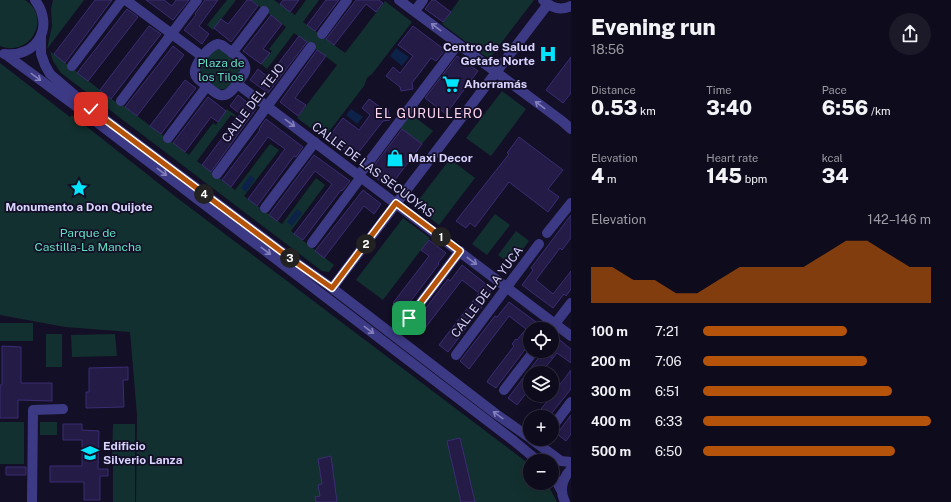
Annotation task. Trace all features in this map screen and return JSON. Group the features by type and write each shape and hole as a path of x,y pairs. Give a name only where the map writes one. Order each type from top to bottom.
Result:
{"street":[{"path":"72,66 123,0 127,1 203,57"},
{"path":"121,101 197,0"},
{"path":"322,34 347,0"},
{"path":"400,0 571,129"},
{"path":"415,11 423,0"},
{"path":"2,53 16,54 26,51 35,44 41,35 44,26 40,2"},
{"path":"332,288 496,72 546,2 554,7 560,8 571,6"},
{"path":"232,53 264,11"},
{"path":"41,35 41,54 50,74 91,109 332,288 523,433"},
{"path":"218,44 222,45 232,53 242,60 245,66 244,72 229,93 219,95 196,76 195,67 211,46 218,44"},
{"path":"312,243 458,44"},
{"name":"CALLE DEL TEJO","path":"217,174 311,47"},
{"path":"2,53 73,104 514,440 530,454"},
{"name":"CALLE DE LAS SECUOYAS","path":"236,83 460,251 507,287 548,322"},
{"path":"168,138 207,86"},
{"path":"265,208 315,142"},
{"path":"547,233 571,203"},
{"name":"CALLE DE LA YUCA","path":"456,355 539,244"},
{"path":"409,318 460,251"},
{"path":"556,322 571,303"},
{"name":"CALLE DE LAS SECUOYAS","path":"559,329 571,336"},
{"path":"504,390 529,358"},
{"path":"559,418 571,402"},
{"path":"32,502 33,410 64,409"},
{"path":"541,446 562,461 571,462"},
{"path":"562,490 563,481 571,469"},
{"path":"559,485 565,502"}],"green space":[{"path":"0,0 25,0 33,7 37,16 37,25 34,34 29,41 21,46 11,48 0,46"},
{"path":"53,0 84,0 47,49 52,26 51,9"},
{"path":"227,0 236,0 213,30 207,25"},
{"path":"251,0 274,0 295,15 306,0 319,0 303,22 345,53 385,1 412,22 372,74 367,78 364,86 324,138 297,118 337,65 294,33 267,69 261,64 272,51 269,49 286,27"},
{"path":"459,0 534,0 489,59 442,24"},
{"name":"Plaza de los Tilos","path":"216,49 223,51 241,66 241,69 234,81 227,88 223,89 214,86 202,76 199,70 213,50"},
{"path":"50,51 113,100 124,106 189,155 213,123 216,125 227,109 239,118 238,119 231,115 197,161 235,190 270,144 279,150 244,196 282,224 316,178 325,185 291,231 334,265 329,272 322,271 61,73 53,61"},
{"name":"Parque de Castilla-La Mancha","path":"0,63 70,117 72,115 176,197 523,459 523,490 551,490 557,502 136,502 137,415 130,332 65,327 0,315"},
{"path":"502,91 526,109 491,156 466,138"},
{"path":"411,114 433,131 422,144 400,128"},
{"path":"450,159 475,178 439,225 414,206"},
{"path":"495,214 510,225 487,255 472,244"},
{"path":"403,218 430,238 383,300 356,280"},
{"path":"516,231 529,241 511,265 498,255"},
{"path":"0,323 33,323 33,341 0,341"},
{"path":"46,334 62,334 62,367 46,367"},
{"path":"115,334 117,356 72,357 71,335"},
{"path":"0,422 24,422 24,464 0,464"},
{"path":"40,422 57,422 57,435 40,435"},
{"path":"113,424 135,424 135,457 112,457"},
{"path":"113,460 135,460 135,502 113,502"}],"water":[{"path":"396,48 409,57 402,66 390,56"},
{"path":"351,109 363,117 357,124 346,115"},
{"path":"250,175 255,179 246,192 241,188"},
{"path":"297,209 302,213 292,226 287,222"}],"building":[{"path":"95,0 112,0 65,63 54,54"},
{"path":"146,0 164,0 172,6 176,0 189,0 173,20"},
{"path":"205,0 218,0 199,26 209,34 202,44 184,30 196,15 195,14"},
{"path":"247,0 251,0 258,6 231,42 214,28 221,19 228,24"},
{"path":"283,0 299,0 290,12 280,4"},
{"path":"326,0 339,0 315,31 307,25"},
{"path":"356,0 379,0 383,3 376,12 366,4 334,45 326,39"},
{"path":"432,0 435,0 451,12 443,22 425,9"},
{"path":"127,9 138,17 88,81 77,73"},
{"path":"271,15 282,24 263,49 270,53 261,64 243,51"},
{"path":"149,26 161,34 111,99 100,90"},
{"path":"413,26 445,50 436,61 431,58 412,83 413,89 401,91 400,87 386,76 393,67 400,73 413,56 398,45"},
{"path":"299,36 307,42 268,93 250,80 258,69 268,77"},
{"path":"173,46 184,55 137,116 125,107"},
{"path":"317,50 326,56 295,98 306,105 298,116 280,102"},
{"name":"Ahorramás","path":"457,56 478,71 446,114 425,98"},
{"path":"571,57 571,93 563,103 546,90"},
{"path":"185,80 196,88 161,134 150,126"},
{"path":"238,95 256,109 211,172 202,165 240,114 230,106"},
{"path":"208,97 226,111 218,122 211,117 185,152 173,143"},
{"path":"369,99 383,109 388,109 390,120 383,121 355,157 328,138 343,118 359,130 370,115 362,108"},
{"path":"266,119 303,147 296,157 294,156 257,206 248,199 285,149 268,137 231,187 222,180 260,130 259,129"},
{"name":"Maxi Decor","path":"402,129 422,144 389,188 369,172"},
{"path":"519,137 563,170 548,189 559,197 548,212 509,182 475,227 470,223 466,228 456,221 509,154 507,153"},
{"path":"314,155 350,181 342,191 341,190 303,240 294,234 332,184 315,171 277,221 269,215"},
{"path":"363,190 381,204 374,214 364,206 324,258 315,251"},
{"path":"571,215 571,238 562,250 560,248 536,280 553,294 571,271 571,289 566,296 564,294 553,308 522,285 533,270 531,268"},
{"path":"429,240 446,253 403,311 393,303 429,256 421,250"},
{"path":"462,265 492,289 481,304 483,306 448,352 439,345 479,293 462,280 422,332 413,325 448,279 450,281"},
{"path":"509,302 536,322 523,322 523,327 509,316 469,369 460,361 495,316 497,317"},
{"path":"523,333 523,352 496,388 487,382 514,346 512,344 516,339 517,340"},
{"path":"559,340 571,349 571,363 559,354"},
{"path":"2,346 21,347 21,383 52,383 52,401 18,400 18,418 0,418"},
{"path":"538,358 553,358 547,366 532,366"},
{"path":"128,367 128,380 123,380 124,407 86,408 86,392 89,392 89,368"},
{"path":"571,370 571,389 554,410 540,410 546,402 559,402 559,386"},
{"path":"523,378 523,397 517,405 508,398"},
{"path":"571,415 571,434 566,441 559,436 559,431"},
{"name":"Edificio Silverio Lanza","path":"63,424 82,424 82,430 99,431 98,469 108,469 108,476 100,476 100,500 84,500 84,482 50,482 50,466 82,466 82,440 63,440"},
{"path":"460,438 475,502 461,502 447,441"},
{"path":"331,456 337,502 316,502 315,497 320,496 318,485 322,484 318,459"},
{"path":"6,467 26,467 26,475 6,475"}],"place":[{"name":"Centro de Salud Getafe Norte","path":"548,54"},
{"name":"Ahorramás","path":"451,84"},
{"name":"Maxi Decor","path":"395,158"},
{"name":"Monumento a Don Quijote","path":"79,188"},
{"name":"Edificio Silverio Lanza","path":"90,453"}],"district":[{"name":"EL GURULLERO","path":"429,113"}],"route":[{"path":"91,109 332,288 396,203 460,251 409,318"}]}
